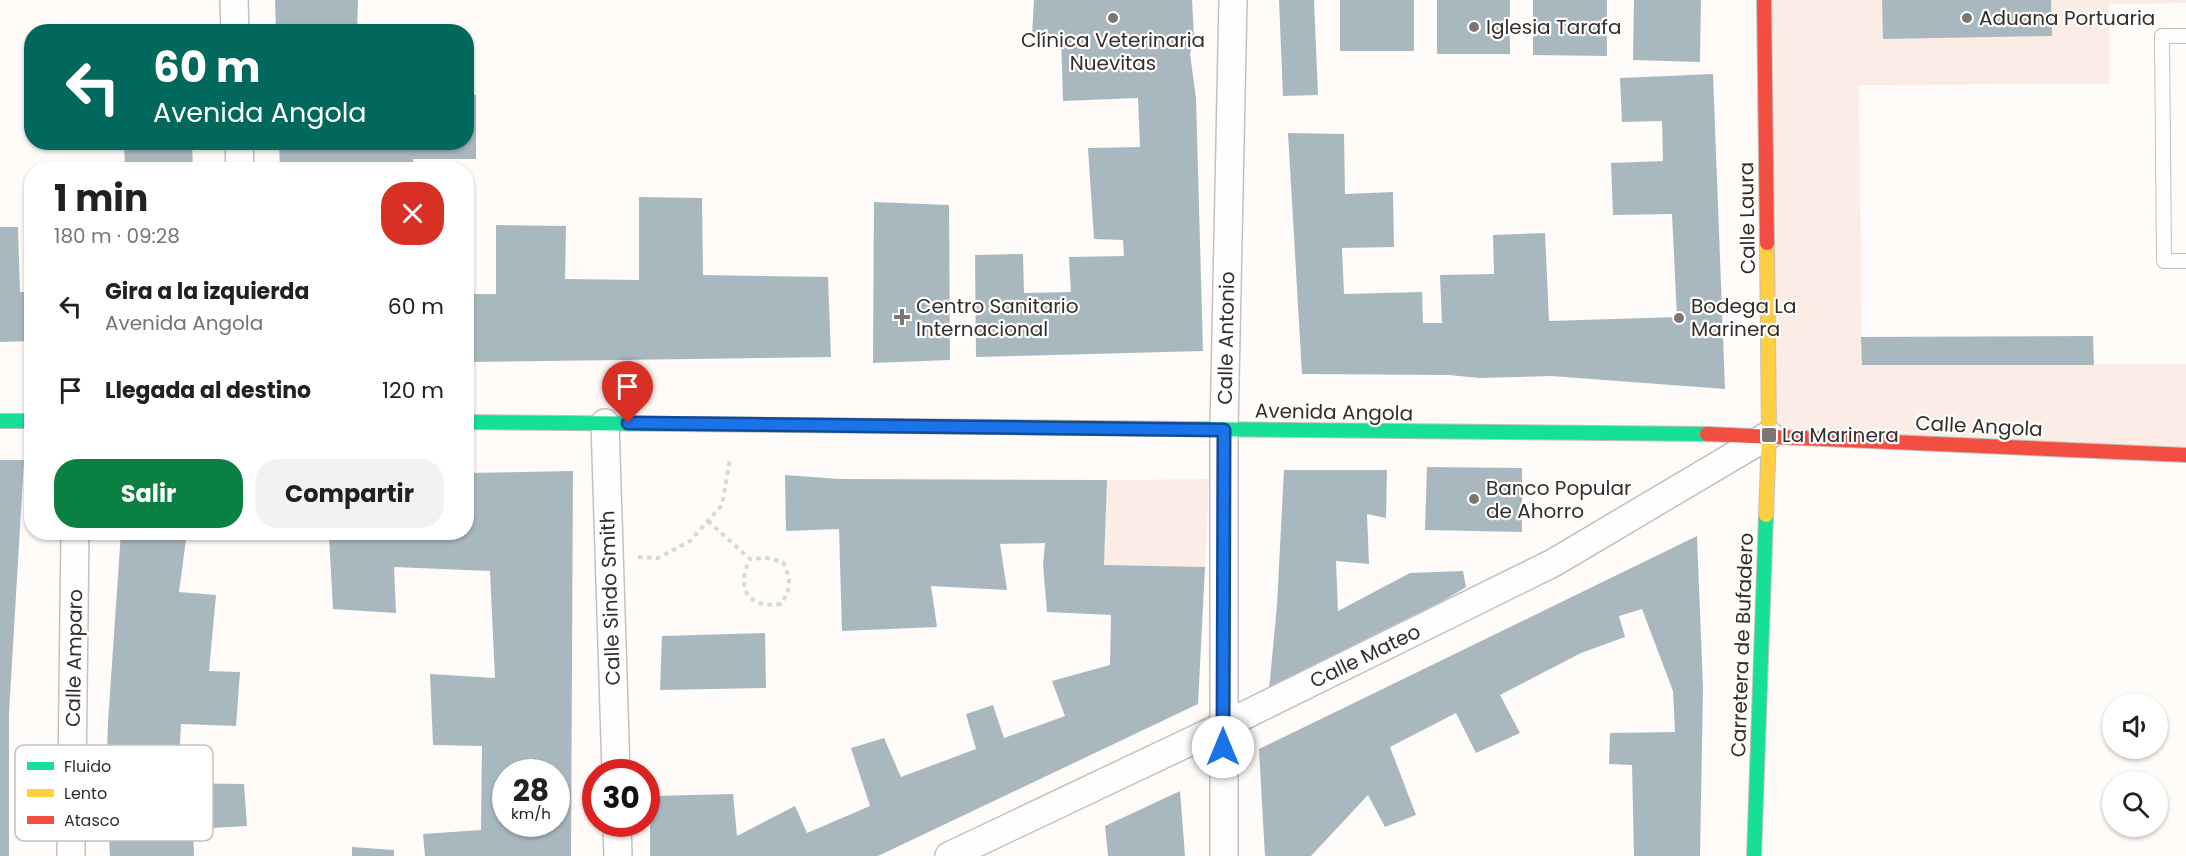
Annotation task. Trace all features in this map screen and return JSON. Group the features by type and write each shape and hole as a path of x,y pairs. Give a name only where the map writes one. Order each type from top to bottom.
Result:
{"main road":[{"name":"Calle Laura","path":"1764,0 1769,435"},
{"path":"0,421 24,421"},
{"name":"Avenida Angola","path":"474,422 1769,435"},
{"name":"Calle Angola","path":"1769,435 2186,455"},
{"name":"Carretera de Bufadero","path":"1754,856 1769,435"}],"street":[{"path":"234,0 235,24"},
{"name":"Calle Antonio","path":"1224,856 1224,430 1233,0"},
{"name":"Calle Sindo Smith","path":"605,423 616,759"},
{"name":"Calle Mateo","path":"949,856 1223,726 1553,563 1769,435"},
{"name":"Calle Amparo","path":"72,745 75,540"},
{"path":"617,837 618,856"},
{"name":"Calle Amparo","path":"71,841 71,856"}],"lane":[{"path":"2186,36 2162,36 2162,48 2164,261 2186,261"}],"path":[{"path":"609,555 658,558 690,541 722,505 731,463 722,423"},
{"path":"708,521 750,559 767,558 783,562 790,577 790,590 781,604 764,607 751,600 743,586 744,572 750,559"}],"shaded area":[{"path":"1764,0 2186,0 2186,3 2109,4 2109,84 1859,85 1862,365 2186,364 2186,455 1769,435"},
{"path":"1209,479 1205,567 1104,568 1107,480"}],"building":[{"path":"275,0 358,0 357,24 276,24"},
{"path":"1034,0 1192,0 1194,38 1190,54 1196,98 1203,351 976,357 975,255 1023,254 1024,293 1071,292 1069,257 1124,256 1123,240 1094,239 1088,148 1140,147 1138,98 1063,101 1061,36 1032,35"},
{"path":"1279,0 1314,0 1318,95 1283,96"},
{"path":"1340,0 1414,0 1414,51 1340,51"},
{"name":"Iglesia Tarafa","path":"1437,0 1510,0 1510,54 1437,54"},
{"path":"1533,0 1607,0 1607,56 1533,55"},
{"path":"1634,0 1701,0 1700,62 1633,60"},
{"name":"Aduana Portuaria","path":"1882,0 2051,0 2052,36 1883,39"},
{"path":"1713,74 1725,389 1551,376 1480,378 1449,375 1302,374 1288,133 1344,134 1345,194 1393,192 1394,247 1342,248 1344,294 1422,292 1423,323 1442,323 1440,275 1494,274 1493,235 1545,233 1549,321 1677,317 1672,214 1613,215 1611,163 1663,161 1662,121 1622,122 1620,78"},
{"path":"474,95 476,95 476,159 413,159 413,162 280,162 279,150 474,150"},
{"path":"124,150 192,150 193,162 125,162"},
{"path":"639,197 702,198 703,275 828,277 831,357 474,362 474,294 496,294 496,225 566,226 565,279 639,280"},
{"path":"874,202 949,205 950,360 873,363"},
{"path":"0,227 18,227 20,292 24,292 24,341 0,342"},
{"path":"2093,336 2094,365 1862,365 1861,337"},
{"path":"0,460 24,460 9,713 9,856 0,856"},
{"name":"Banco Popular de Ahorro","path":"1427,467 1522,468 1522,532 1425,530"},
{"path":"1284,470 1387,470 1386,518 1367,514 1369,564 1336,561 1338,611 1410,573 1463,571 1466,587 1428,610 1269,690 1277,605"},
{"path":"573,471 571,856 425,856 423,834 481,830 482,746 433,745 430,674 495,678 490,571 394,567 396,613 333,609 329,540 474,540 474,473"},
{"path":"785,475 839,479 1107,480 1104,565 1205,567 1198,704 878,856 650,856 650,837 660,837 660,796 733,794 737,836 795,806 807,833 870,806 851,748 884,738 901,777 976,749 966,714 993,705 1004,738 1065,716 1052,681 1110,665 1111,615 1047,612 1043,565 1045,543 1000,544 1007,590 931,586 937,627 842,631 839,529 786,531"},
{"path":"1697,536 1703,688 1700,856 1634,856 1632,765 1609,764 1610,733 1675,732 1673,691 1642,609 1619,616 1625,637 1581,653 1500,695 1520,733 1476,753 1456,713 1390,747 1416,815 1385,827 1368,795 1311,856 1265,856 1259,749"},
{"path":"120,540 186,540 179,592 216,595 209,671 240,672 236,726 181,724 180,745 107,745"},
{"path":"765,633 766,688 660,690 662,636"},
{"path":"213,784 244,784 247,826 213,828"},
{"path":"1180,791 1185,856 1108,856 1105,826"},
{"path":"109,841 193,841 194,856 110,856"},
{"path":"352,847 394,850 394,856 352,856"}],"traffic: fast":[{"path":"0,421 24,421"},
{"path":"474,422 798,425"},
{"path":"1193,429 1707,434"},
{"path":"1754,856 1766,515"}],"traffic: slow":[{"path":"1766,515 1769,435 1767,243"},
{"path":"798,425 1193,429"}],"traffic: jam":[{"path":"1764,0 1767,243"},
{"path":"1707,434 2186,455"}],"place":[{"name":"Clínica Veterinaria Nuevitas","path":"1113,18"},
{"name":"Aduana Portuaria","path":"1967,18"},
{"name":"Iglesia Tarafa","path":"1474,27"},
{"name":"Centro Sanitario Internacional","path":"902,317"},
{"name":"Bodega La Marinera","path":"1679,318"},
{"name":"La Marinera","path":"1769,435"},
{"name":"Banco Popular de Ahorro","path":"1474,499"}],"route":[{"path":"628,423 1224,430 1223,747"}]}
